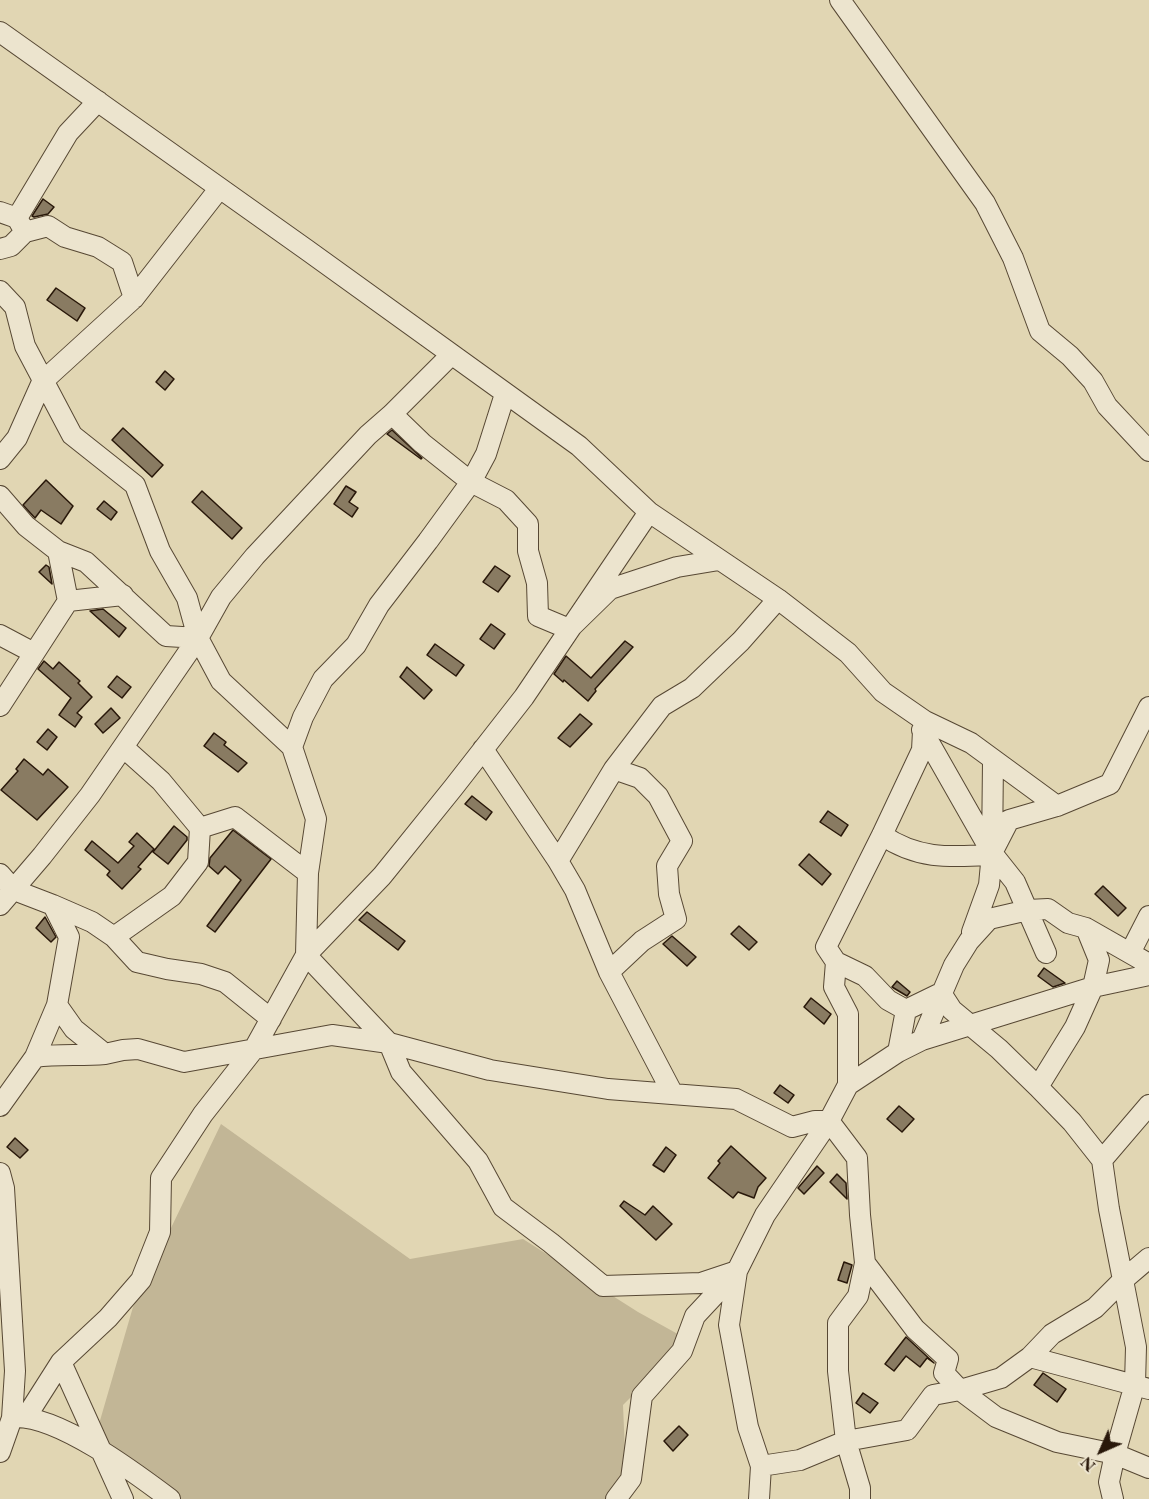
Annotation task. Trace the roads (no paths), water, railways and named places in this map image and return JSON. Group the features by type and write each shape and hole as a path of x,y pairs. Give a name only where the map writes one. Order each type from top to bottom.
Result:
{"street":[{"path":"840,0 986,203 1013,258 1040,331 1070,356 1093,381 1107,406 1149,451"},
{"path":"0,32 579,446 649,512 778,599 848,653 922,731 992,854 1015,882 1068,923 1086,928 1149,964"},
{"path":"0,249 11,246 14,221 33,195 68,133 98,101"},
{"path":"0,459 17,438 42,382 134,298 219,189"},
{"path":"14,221 48,226 64,237 98,247 122,262 134,298"},
{"path":"0,291 15,307 25,346 72,435 135,485 160,551 187,598 198,638 221,681 292,747 315,819 308,873 306,955 389,1043 401,1072 478,1161 503,1207 603,1286 701,1283 737,1271"},
{"path":"0,905 69,822 123,747 198,638 221,597 255,556 368,435 451,355"},
{"path":"292,747 303,717 323,679 356,645 380,605 471,482 486,454 505,394"},
{"path":"392,414 422,443 471,482 506,500 528,524 528,550 537,583 538,616 569,629"},
{"path":"0,496 26,526 58,551 86,562 166,636 198,638"},
{"path":"13,1416 61,1362 108,1318 141,1280 160,1232 161,1178 203,1114 254,1049 306,955 382,876 524,697 649,512"},
{"path":"0,706 68,601 58,551"},
{"path":"569,629 610,589 677,567 719,560"},
{"path":"68,601 123,596"},
{"path":"558,861 614,769 662,706 692,688 741,641 778,599"},
{"path":"0,635 34,653"},
{"path":"883,692 925,720 971,742 993,761 1057,806"},
{"path":"992,854 1009,820 1057,806 1110,784 1149,706"},
{"path":"906,1010 888,1000 865,976 836,962 826,947 922,750 922,731"},
{"path":"114,937 172,896 198,862 200,828 161,781 123,747"},
{"path":"483,749 575,890 609,972 673,1094"},
{"path":"969,941 989,885 992,854 993,761"},
{"path":"609,972 642,941 676,920 669,894 667,866 682,842 658,796 640,778 614,769"},
{"path":"200,828 235,818 308,873"},
{"path":"882,836 898,846 942,857 992,854"},
{"path":"0,874 14,890 92,922 114,937 137,962 201,974 225,982 271,1019"},
{"path":"1015,882 1046,953"},
{"path":"0,1106 34,1057 57,1005 69,937 53,905"},
{"path":"922,1040 954,964 969,941 989,919 1028,910 1048,909"},
{"path":"1130,953 1149,916"},
{"path":"1038,1087 1075,1027 1093,987 1100,960 1086,928"},
{"path":"616,1499 631,1479 642,1396 682,1351 695,1316 737,1271 765,1215 829,1121 848,1085 848,1014 834,987 836,962"},
{"path":"848,1085 898,1052 922,1040 1093,987 1149,975"},
{"path":"906,1010 941,993"},
{"path":"941,993 952,1010 1038,1087 1072,1122 1102,1160 1142,1387 1115,1454 1109,1482 1113,1499"},
{"path":"57,1005 74,1029 105,1054"},
{"path":"898,1052 906,1010"},
{"path":"34,1057 79,1056 138,1049 184,1062 332,1035 389,1043 490,1070 608,1089 736,1099 792,1127 815,1121 829,1121"},
{"path":"1102,1160 1149,1105"},
{"path":"829,1121 857,1158 865,1263 858,1296 838,1323 838,1371 846,1442 860,1488 860,1499"},
{"path":"0,1173 4,1188 15,1371 13,1416 0,1452"},
{"path":"761,1466 800,1460 846,1442 907,1430 933,1395 1001,1378 1030,1357 1052,1334 1095,1308 1149,1258"},
{"path":"865,1263 915,1329 948,1359 944,1373 960,1390 996,1417 1057,1442 1115,1454 1149,1468"},
{"path":"737,1271 729,1325 748,1427 761,1466 759,1499"},
{"path":"1030,1357 1142,1387"},
{"path":"61,1362 123,1499"},
{"path":"13,1416 61,1428 170,1499"}]}
